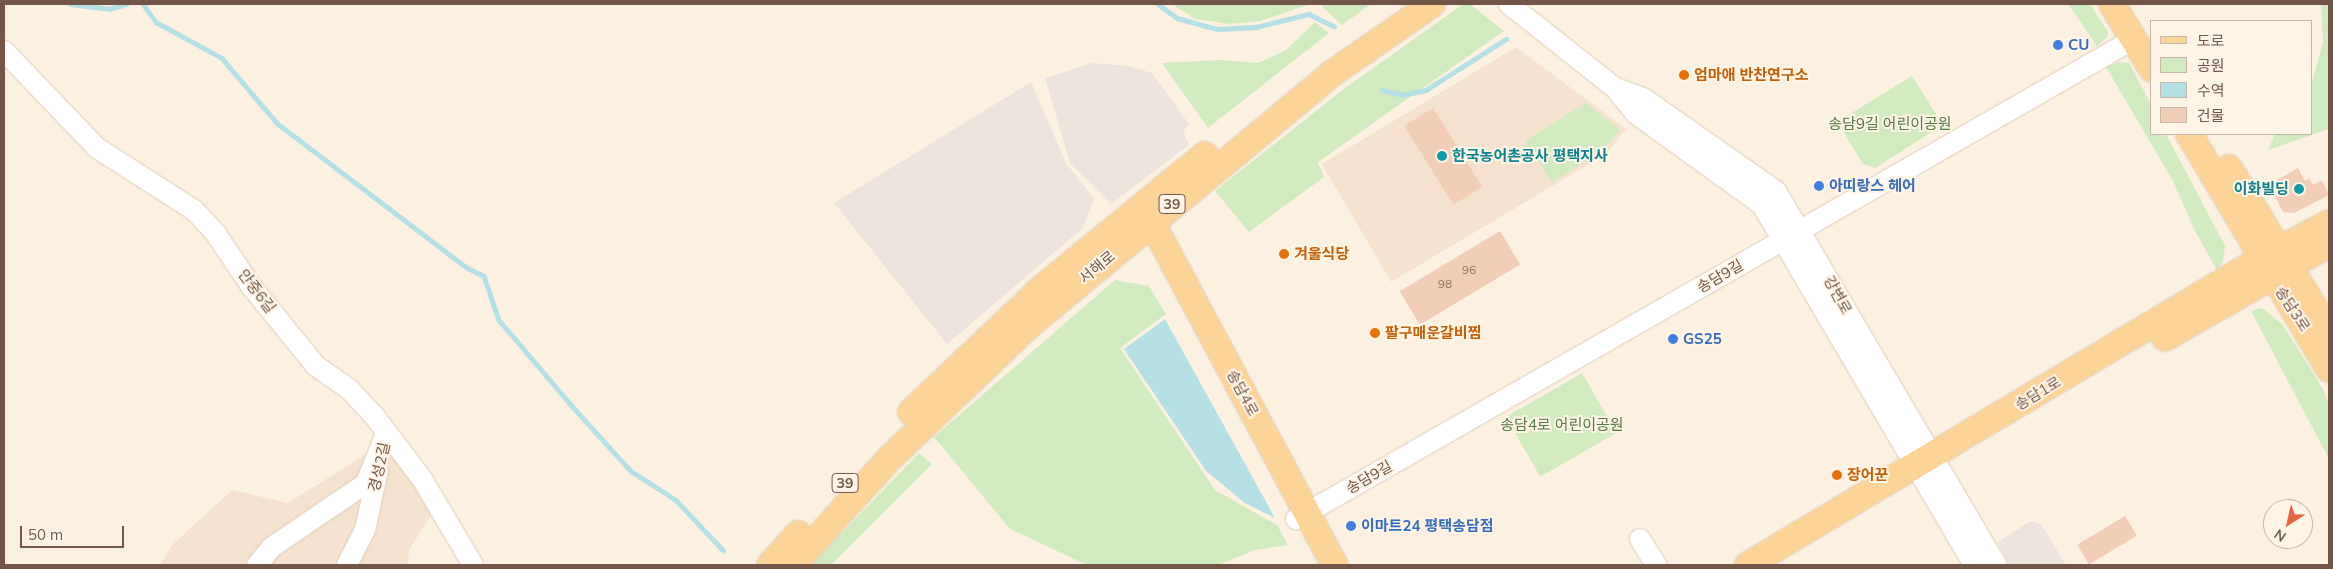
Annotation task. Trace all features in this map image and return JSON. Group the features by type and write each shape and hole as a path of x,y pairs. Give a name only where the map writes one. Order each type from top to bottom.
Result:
{"main road":[{"name":"서해로","path":"770,565 922,402 1043,287 1112,226 1402,4"},
{"name":"서해로","path":"793,565 926,422 1027,327 1146,226 1330,75 1432,4"},
{"path":"2112,4 2143,37"},
{"path":"2132,4 2150,62"},
{"path":"2190,135 2275,263"},
{"path":"2210,135 2275,263"},
{"name":"송담1로","path":"1748,565 1927,467 2275,263 2329,223"},
{"name":"송담4로","path":"1146,226 1301,516 1321,565"},
{"name":"송담1로","path":"2275,263 2329,244"},
{"name":"송담3로","path":"2275,263 2329,332"},
{"name":"송담3로","path":"2275,263 2329,369"},
{"name":"송담1로","path":"1774,565 1927,467"},
{"name":"송담4로","path":"1301,516 1335,565"}],"street":[{"name":"강변로","path":"1509,4 1616,88 1636,114 1762,205 1927,467 1996,565"},
{"name":"송담9길","path":"1301,516 1801,229 2143,37"},
{"name":"안중6길","path":"4,51 97,148 194,210 216,234 252,286 316,366 349,389 422,479 474,565"},
{"name":"강변로","path":"1616,88 1643,98 1776,191 1801,229 1927,467 1974,565"},
{"name":"경성2길","path":"257,565 272,547 366,483 386,434"},
{"name":"경성2길","path":"347,565 365,530 386,434"},
{"path":"1640,539 1656,565"}],"shaded area":[{"name":"한국농어촌공사 평택지사","path":"1516,47 1626,129 1606,154 1391,282 1322,164"},
{"path":"1093,63 1128,66 1152,73 1189,124 1183,131 1189,145 1111,204 1070,163 1045,78"},
{"path":"1031,82 1066,163 1094,199 1083,228 947,344 834,203"},
{"path":"382,444 420,483 432,514 409,550 408,565 160,565 172,545 232,490 288,503"},
{"path":"2031,521 2041,524 2066,565 2009,565 1998,542"}],"green space":[{"path":"1172,4 1311,4 1260,21 1230,24 1195,19"},
{"path":"1326,4 1371,4 1342,25 1322,7"},
{"path":"1463,4 1470,4 1504,31 1318,162 1324,177 1249,232 1215,191 1345,88"},
{"path":"2068,4 2090,4 2108,32 2107,37 2097,46"},
{"path":"2321,4 2329,4 2329,129 2313,135 2313,78 2323,42"},
{"path":"1315,22 1329,33 1208,128 1162,63 1221,60 1258,63 1286,50"},
{"path":"2120,62 2129,63 2150,102 2150,135 2167,135 2225,246 2223,261 2217,270 2195,231 2173,181 2106,67"},
{"name":"송담9길 어린이공원","path":"1912,76 1943,125 1875,168 1863,164 1837,122"},
{"path":"1586,103 1620,130 1601,152 1552,182 1525,141"},
{"path":"2275,135 2312,135 2268,150"},
{"path":"1115,280 1149,286 1166,314 1120,348 1215,490 1277,525 1288,545 1255,550 1218,565 1087,565 1010,529 934,437"},
{"path":"2262,308 2282,324 2323,389 2329,404 2329,459 2251,311"},
{"name":"송담4로 어린이공원","path":"1582,373 1616,433 1540,477 1506,417"},
{"path":"919,453 932,464 831,565 811,565"}],"water":[{"path":"1165,319 1275,518 1245,503 1206,471 1124,349"}],"building":[{"name":"한국농어촌공사 평택지사","path":"1433,108 1482,187 1453,205 1404,126"},
{"name":"이화빌딩","path":"2298,168 2305,181 2309,178 2313,185 2322,180 2329,195 2294,213 2283,212 2269,185"},
{"path":"1500,231 1520,264 1420,325 1400,291"},
{"path":"2125,516 2137,536 2089,565 2077,545"}],"waterway":[{"path":"70,4 109,9 126,4"},
{"path":"143,4 156,22 222,58 277,123 466,267 484,276 499,320 572,406 631,471 676,500 723,550"},
{"path":"1158,4 1177,18 1217,29 1256,27 1309,14 1334,26"},
{"path":"1382,90 1402,95 1426,90 1506,39"}],"place":[{"name":"CU","path":"2058,45"},
{"name":"엄마애 반찬연구소","path":"1684,75"},
{"name":"한국농어촌공사 평택지사","path":"1442,156"},
{"name":"아띠랑스 헤어","path":"1819,186"},
{"name":"이화빌딩","path":"2299,189"},
{"name":"겨울식당","path":"1284,254"},
{"name":"팔구매운갈비찜","path":"1375,333"},
{"name":"GS25","path":"1673,339"},
{"name":"장어꾼","path":"1837,475"},
{"name":"이마트24 평택송담점","path":"1351,526"}]}
